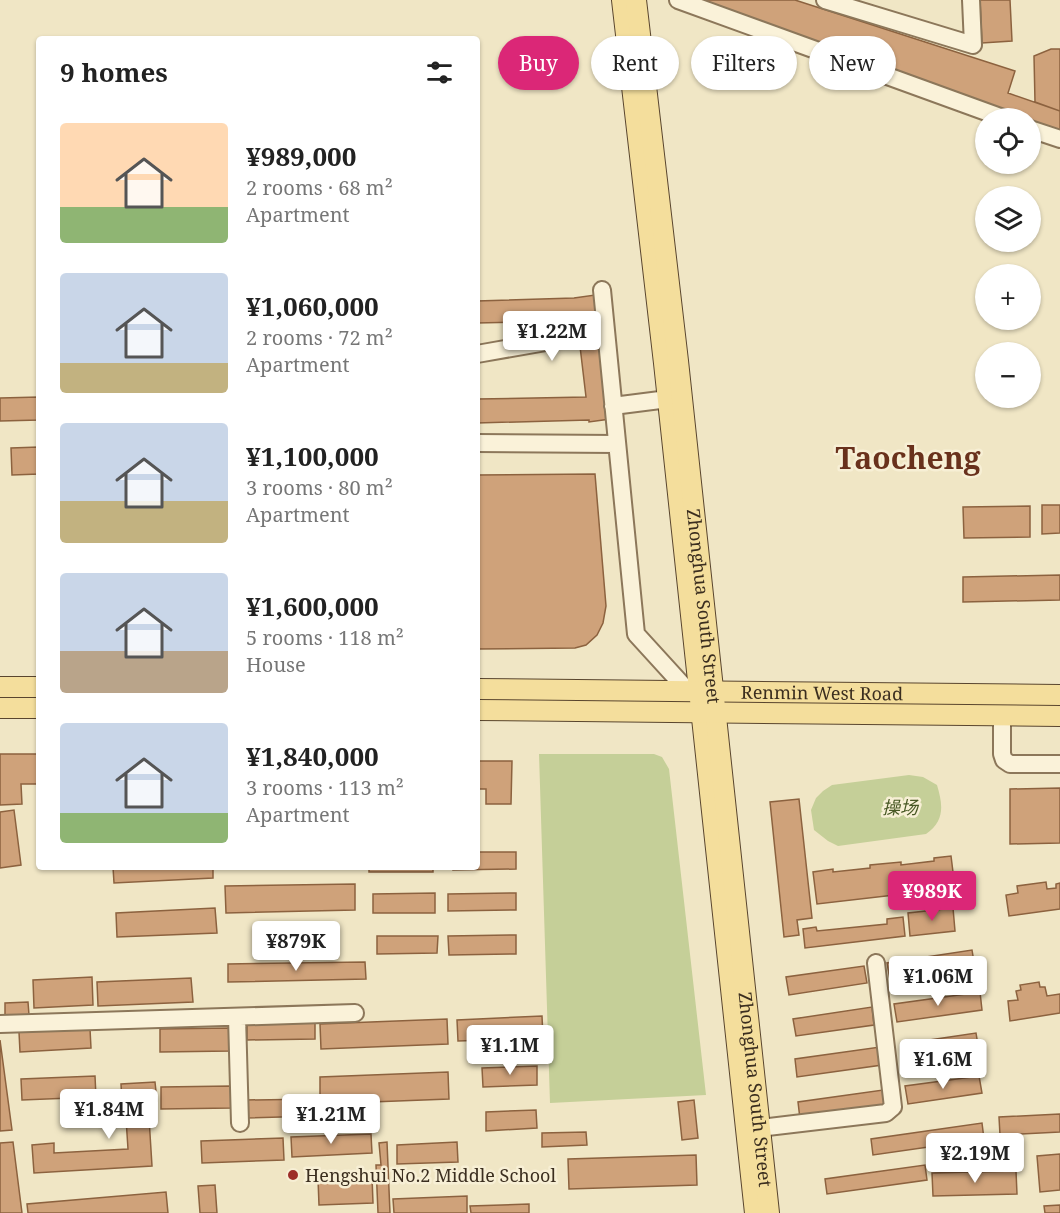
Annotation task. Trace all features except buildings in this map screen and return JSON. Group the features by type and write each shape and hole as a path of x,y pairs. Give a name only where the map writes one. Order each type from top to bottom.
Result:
{"main road":[{"name":"Zhonghua South Street","path":"622,0 700,691 708,712 769,1213"},
{"name":"Zhonghua South Street","path":"636,0 700,691"},
{"path":"0,687 36,687"},
{"name":"Renmin West Road","path":"480,689 1060,695"},
{"path":"0,708 36,708"},
{"name":"Renmin West Road","path":"480,710 1060,716"},
{"name":"Zhonghua South Street","path":"708,712 755,1213"}],"street":[{"path":"678,0 975,108"},
{"path":"825,0 973,45 971,0"},
{"path":"1041,133 1060,139"},
{"path":"602,291 636,633 700,691"},
{"path":"480,353 564,339"},
{"path":"613,406 668,399"},
{"path":"480,443 617,444"},
{"path":"1002,716 1004,760 1010,765 1060,765"},
{"path":"760,1128 891,1111 893,1107 876,963"},
{"path":"0,1024 355,1013"},
{"path":"237,1017 240,1123"}],"green space":[{"path":"539,754 654,754 662,757 669,769 706,1095 550,1103"},
{"name":"操场","path":"909,775 923,777 937,785 941,812 937,824 926,834 838,846 814,830 811,810 816,798 832,785"}],"place":[{"name":"Hengshui No.2 Middle School","path":"293,1175"}],"district":[{"name":"Taocheng","path":"908,457"}]}
